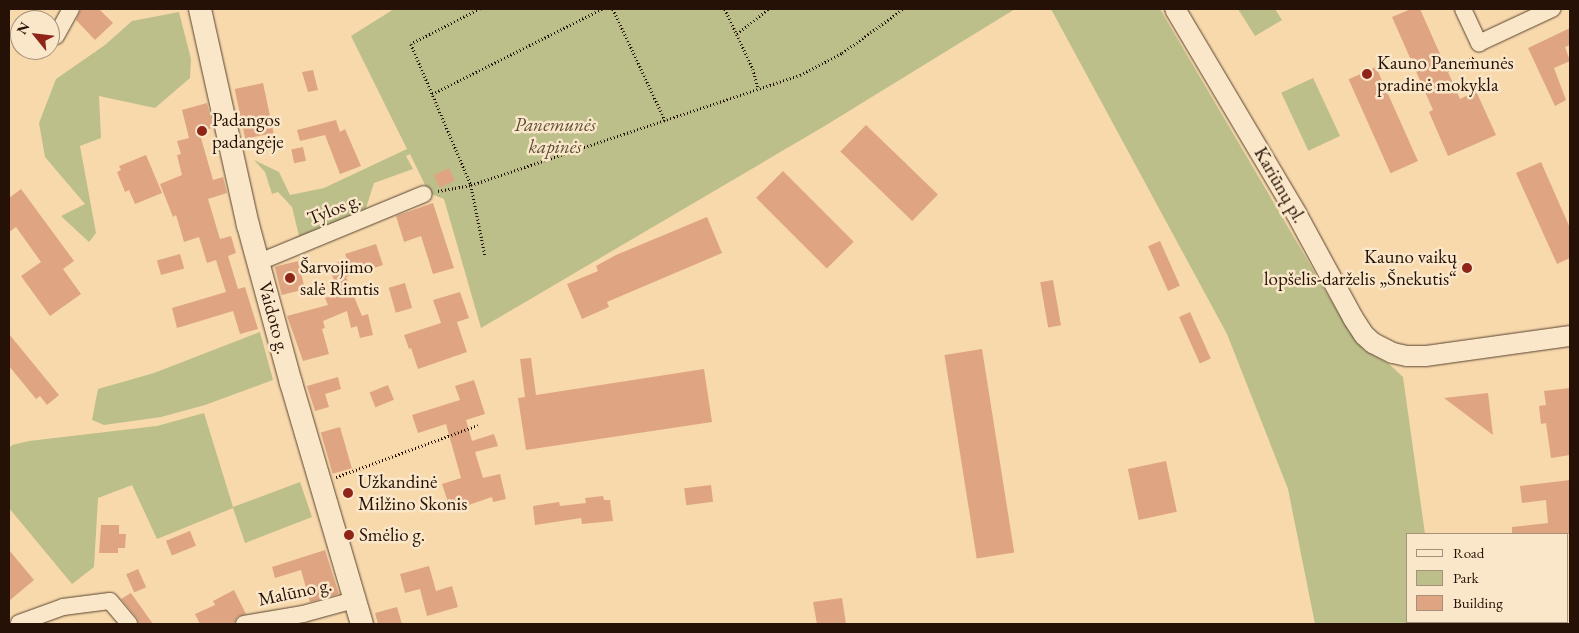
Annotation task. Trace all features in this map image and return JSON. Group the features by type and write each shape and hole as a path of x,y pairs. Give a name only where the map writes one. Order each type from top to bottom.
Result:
{"main road":[{"name":"Vaidoto g.","path":"200,9 240,193 362,624"}],"street":[{"path":"60,29 71,9"},
{"name":"Kariūnų pl.","path":"1175,9 1296,213 1364,335 1393,353 1407,356 1426,356 1570,336"},
{"path":"1463,9 1481,48 1552,9"},
{"name":"Tylos g.","path":"259,262 424,194"},
{"name":"Malūno g.","path":"244,624 303,614 354,600"},
{"path":"19,623 63,607 110,601 129,624"}],"path":[{"path":"480,9 412,44 470,185 485,255"},
{"path":"432,94 602,9"},
{"path":"613,9 665,120"},
{"path":"725,9 753,69 758,88"},
{"path":"737,34 768,9"},
{"path":"424,194 470,185 800,74 842,54 903,9"},
{"path":"1447,70 1481,48"},
{"path":"321,482 478,425"}],"green space":[{"name":"Panemunės kapinės","path":"394,9 1015,9 823,127 481,328 444,199 429,193 410,154 406,156 413,169 374,183 365,211 296,243 295,237 299,236 292,207 278,192 272,194 265,172 254,160 279,172 290,195 324,188 407,149 351,36"},
{"path":"1051,9 1160,9 1349,331 1364,350 1389,364 1403,377 1425,533 1406,533 1406,623 1438,624 1315,624 1288,489 1227,334"},
{"path":"1238,9 1275,9 1282,20 1255,36"},
{"path":"179,12 191,59 190,78 155,108 99,96 101,138 80,146 96,233 89,242 61,216 85,204 45,157 39,123 56,79 105,45 132,21"},
{"path":"1313,78 1340,136 1308,151 1281,93"},
{"path":"260,332 273,380 205,405 161,417 104,425 92,420 98,389 154,373"},
{"path":"204,413 233,507 300,482 312,517 245,543 233,508 157,539 132,485 98,498 94,567 72,584 9,508 9,448 12,445 29,441 157,426"}],"building":[{"path":"81,9 99,9 113,23 95,40 76,20"},
{"path":"1411,9 1420,9 1460,99 1476,91 1496,135 1448,156 1429,112 1433,110 1392,17"},
{"path":"1570,28 1570,45 1565,47 1570,61 1554,68 1566,100 1555,106 1528,48"},
{"path":"1376,67 1418,161 1390,173 1349,79"},
{"path":"313,70 318,90 308,92 302,72"},
{"path":"263,83 274,133 245,139 235,89"},
{"path":"207,103 213,128 199,131 213,180 223,177 227,193 208,199 220,239 231,236 236,253 228,256 238,289 245,287 258,329 240,334 233,311 177,328 172,308 226,292 216,260 207,263 199,237 184,242 176,215 173,217 160,184 182,175 177,155 181,154 177,141 189,138 182,110"},
{"path":"336,120 340,132 345,129 361,166 340,174 325,135 300,141 297,130"},
{"path":"866,125 938,194 912,221 840,152"},
{"path":"303,147 306,161 294,163 291,149"},
{"path":"146,155 162,193 135,204 129,190 125,192 117,172 121,170 119,166"},
{"path":"1541,162 1570,228 1570,258 1557,264 1516,173"},
{"path":"449,168 455,181 440,188 434,175"},
{"path":"783,171 854,242 827,269 756,198"},
{"path":"21,189 74,261 63,269 81,294 50,316 21,276 41,262 16,227 9,232 9,198"},
{"path":"433,203 454,268 433,274 421,236 404,242 396,216"},
{"path":"707,217 722,253 607,302 609,307 582,319 567,284 598,271 596,266 616,255"},
{"path":"1160,241 1180,286 1168,291 1148,246"},
{"path":"376,244 383,265 346,277 362,316 368,314 373,335 360,338 357,326 351,328 347,311 323,321 325,328 322,329 329,354 303,361 287,316 328,305 325,298 338,293 329,265 347,259 345,254"},
{"path":"180,254 184,268 161,275 157,261"},
{"name":"Šarvojimo salė Rimtis","path":"298,261 305,289 282,295 275,267"},
{"path":"1053,280 1061,325 1048,328 1040,282"},
{"path":"405,283 412,308 396,313 389,288"},
{"path":"460,292 469,318 457,322 467,352 418,369 411,348 409,349 404,335 441,323 433,300"},
{"path":"1190,312 1211,359 1200,363 1179,317"},
{"path":"9,334 59,395 47,405 40,396 36,399 9,366"},
{"path":"982,349 1014,552 977,558 944,355"},
{"path":"531,358 536,395 704,369 712,422 526,450 518,398 525,397 520,359"},
{"path":"338,377 341,389 325,394 329,407 315,411 307,386"},
{"path":"474,380 485,414 466,420 472,441 494,434 498,446 475,452 483,478 500,474 506,499 493,502 492,497 451,511 442,484 461,478 446,424 418,433 412,415 460,400 455,386"},
{"path":"388,385 394,400 375,407 369,392"},
{"path":"1570,388 1570,455 1551,458 1546,423 1541,424 1539,406 1546,405 1544,391"},
{"path":"1488,393 1493,435 1444,398"},
{"path":"340,427 352,468 333,474 321,433"},
{"path":"1166,461 1177,512 1139,520 1128,469"},
{"path":"1570,480 1570,534 1512,533 1512,527 1548,523 1546,500 1522,503 1520,486"},
{"path":"711,485 713,502 686,505 684,488"},
{"path":"603,496 604,500 610,500 613,521 582,524 581,518 535,525 533,506 559,502 560,506 586,503 585,498"},
{"path":"101,525 119,525 119,534 126,534 125,548 118,548 118,553 99,553"},
{"path":"190,531 196,546 172,556 166,541"},
{"path":"9,550 34,580 9,601"},
{"path":"325,550 339,594 310,602 301,570 275,578 272,567"},
{"path":"429,566 436,591 452,586 458,607 427,616 420,589 405,593 400,574"},
{"path":"138,569 146,587 134,593 126,574"},
{"path":"234,590 246,614 237,617 234,624 200,624 195,614 215,605 213,601"},
{"path":"131,593 153,624 139,624 137,618 121,599"},
{"path":"842,598 846,624 817,624 813,602"},
{"path":"397,607 402,624 378,624 375,613"}],"place":[{"name":"Kauno Panemunės pradinė mokykla","path":"1367,74"},
{"name":"Padangos padangėje","path":"202,131"},
{"name":"Kauno vaikų lopšelis-darželis „Šnekutis“","path":"1467,268"},
{"name":"Šarvojimo salė Rimtis","path":"290,278"},
{"name":"Užkandinė Milžino Skonis","path":"348,493"},
{"name":"Smėlio g.","path":"349,535"}]}
